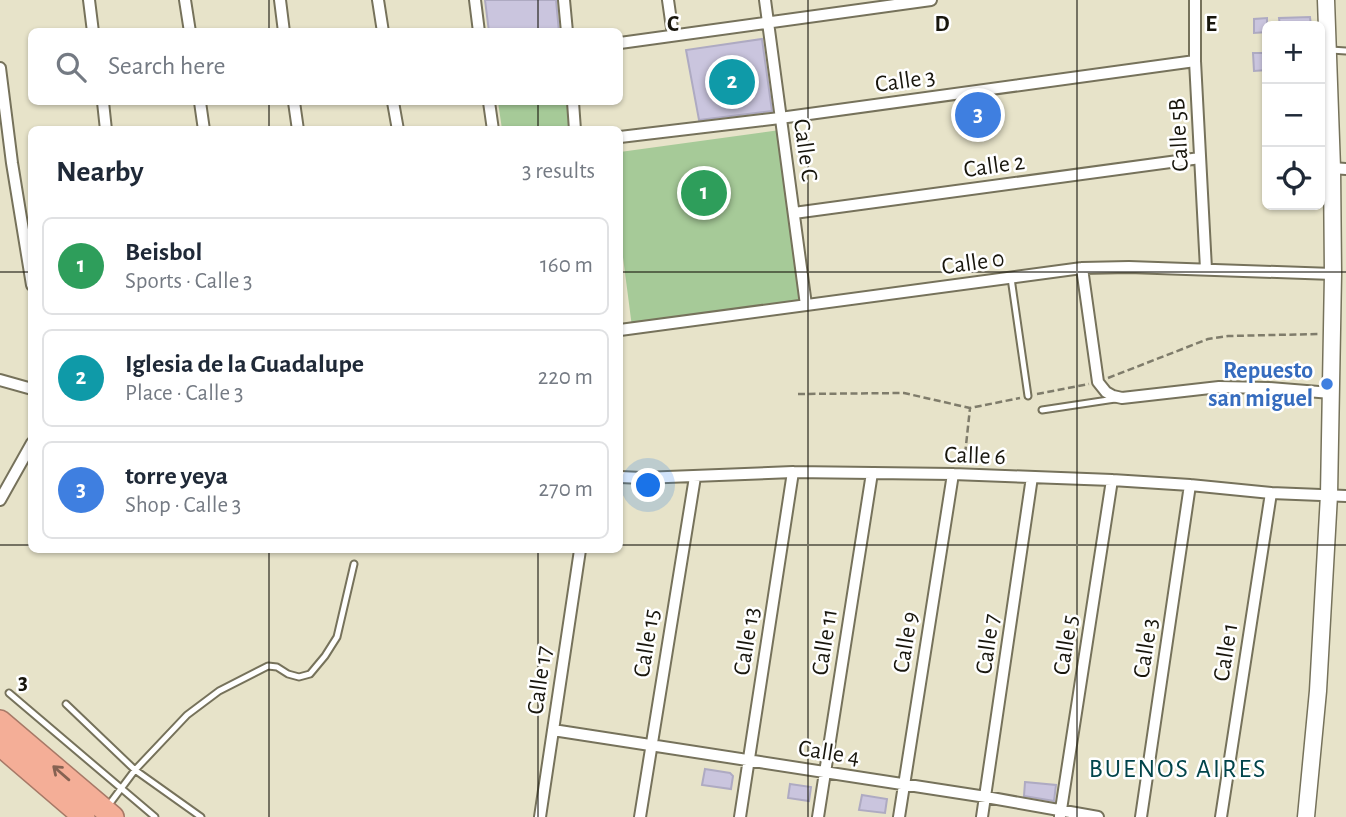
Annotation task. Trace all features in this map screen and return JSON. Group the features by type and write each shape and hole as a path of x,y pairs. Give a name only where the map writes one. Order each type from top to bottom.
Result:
{"highway":[{"path":"0,720 101,815"},
{"path":"0,744 101,815"},
{"path":"0,762 66,817"}],"street":[{"path":"89,0 92,28"},
{"path":"185,0 189,28"},
{"path":"280,0 284,28"},
{"path":"379,0 382,28"},
{"path":"475,0 478,28"},
{"path":"564,0 567,28"},
{"path":"668,0 673,35"},
{"name":"Calle C","path":"765,0 806,305"},
{"path":"623,43 768,22 860,5 931,0"},
{"name":"Calle 5B","path":"1195,0 1195,61 1206,269"},
{"path":"1306,817 1318,691 1329,495 1339,168 1326,0"},
{"name":"Calle 3","path":"623,138 1195,61"},
{"path":"0,68 28,261"},
{"path":"103,105 106,126"},
{"path":"200,105 203,126"},
{"path":"294,105 297,126"},
{"path":"394,105 397,126"},
{"path":"489,105 492,126"},
{"path":"573,105 575,126"},
{"name":"Calle 2","path":"794,213 1200,158"},
{"name":"Calle 0","path":"623,330 1082,268 1129,267 1334,274"},
{"path":"1082,268 1098,382 1113,396 1122,398 1219,387 1331,393"},
{"path":"0,380 28,388"},
{"path":"0,500 28,450"},
{"name":"Calle 6","path":"623,477 793,472 957,475 1112,480 1271,493 1346,496"},
{"name":"Calle 13","path":"740,817 793,472"},
{"name":"Calle 11","path":"818,817 873,473"},
{"name":"Calle 9","path":"899,817 957,475"},
{"name":"Calle 15","path":"640,817 695,477"},
{"name":"Calle 7","path":"982,817 1032,477"},
{"name":"Calle 5","path":"1060,814 1112,480"},
{"name":"Calle 3","path":"1140,817 1190,485"},
{"name":"Calle 1","path":"1221,817 1271,493"},
{"name":"Calle 17","path":"540,817 580,553"},
{"name":"Calle 4","path":"553,730 986,797 1060,814 1098,817"}],"lane":[{"path":"1328,50 1346,51"},
{"path":"1011,278 1028,396"},
{"path":"1042,410 1122,398"},
{"path":"101,815 135,770 187,715 219,691 268,666 299,677 310,674 337,637 354,564"},
{"path":"9,693 155,817"},
{"path":"66,704 135,770 201,817"}],"path":[{"path":"1098,382 1208,339 1228,336 1332,334"},
{"path":"798,394 904,393 970,408 966,453 957,475"}],"green space":[{"path":"498,105 571,105 574,126 502,126"},
{"path":"780,130 803,302 632,327 623,257 623,152"}],"building":[{"path":"485,0 556,0 559,28 488,28"},
{"path":"1310,17 1310,21 1279,21 1279,18"},
{"path":"1267,18 1267,21 1262,21 1262,32 1254,33 1254,19"},
{"path":"762,39 772,111 699,120 686,50"},
{"path":"1253,53 1262,53 1262,70 1254,71"},
{"path":"705,769 730,773 733,776 731,789 702,785"},
{"path":"1025,782 1056,785 1054,801 1024,796"},
{"path":"790,784 811,787 809,801 788,798"},
{"path":"862,795 887,799 885,813 859,810"}],"place":[{"name":"Iglesia de la Guadalupe","path":"732,82"},
{"name":"torre yeya","path":"978,115"},
{"name":"Beisbol","path":"704,193"},
{"name":"Repuesto san miguel","path":"1327,384"}],"district":[{"name":"BUENOS AIRES","path":"1178,768"}]}
